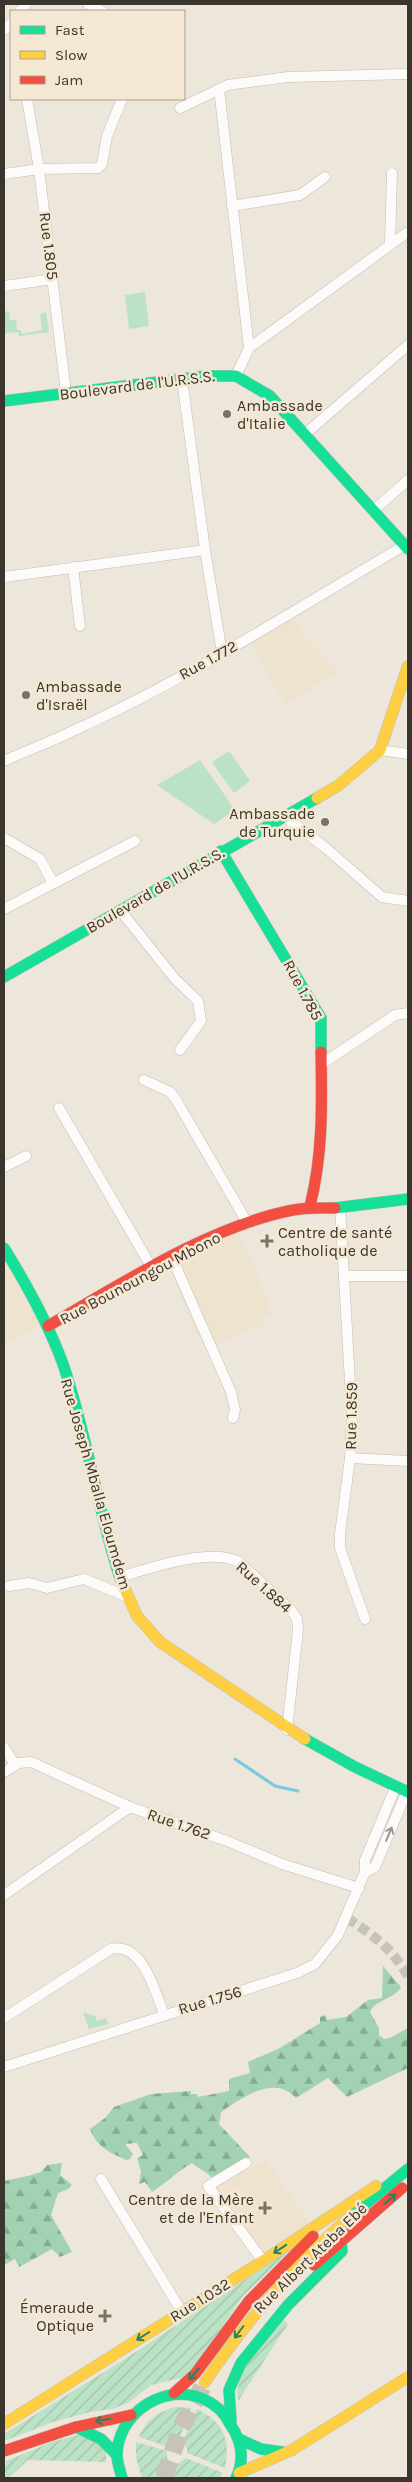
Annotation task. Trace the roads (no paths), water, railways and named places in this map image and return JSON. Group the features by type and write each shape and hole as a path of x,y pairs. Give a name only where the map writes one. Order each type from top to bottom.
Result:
{"main road":[{"name":"Boulevard de l'U.R.S.S.","path":"4,401 206,376 236,376 253,384 270,396 407,547"},
{"path":"380,750 408,672"},
{"name":"Boulevard de l'U.R.S.S.","path":"4,976 339,785 380,750"},
{"name":"Rue 1.785","path":"222,851 321,1018 323,1062 320,1149 310,1206"},
{"name":"Rue Bounoungou Mbono","path":"48,1326 152,1268 248,1224 310,1206 340,1208 408,1199"},
{"name":"Rue Joseph Mballa Eloumdem","path":"4,1248 48,1326 80,1424 120,1576 137,1617 147,1630 169,1649 287,1730 331,1756 408,1792"},
{"name":"Rue Albert Ateba Ebé","path":"408,2169 340,2224 280,2283 253,2313 209,2384 289,2288 408,2183"},
{"name":"Rue 1.032","path":"4,2424 263,2261 378,2184 396,2179"},
{"path":"174,2393 195,2374 249,2300 285,2262 323,2227 328,2219"},
{"path":"231,2421 229,2398 234,2377 280,2313 342,2251 341,2242"},
{"path":"237,2476 288,2451 408,2378"},
{"path":"122,2478 117,2455 121,2434 131,2415 143,2404 158,2397 174,2393 200,2396 223,2410 240,2439 241,2462 237,2476"},
{"path":"4,2451 76,2427 131,2415"},
{"path":"76,2427 101,2438 117,2455"},
{"path":"240,2439 261,2449 288,2451"}],"street":[{"path":"88,4 100,10"},
{"path":"180,108 228,85 288,77 408,74"},
{"path":"219,89 250,348"},
{"name":"Rue 1.805","path":"28,100 54,280 66,393"},
{"path":"4,174 39,169 98,168 102,164 107,136 122,100"},
{"path":"390,244 392,173"},
{"path":"232,206 300,195 325,177"},
{"path":"236,376 250,348 408,232"},
{"path":"4,286 54,280"},
{"path":"304,435 408,345"},
{"path":"182,379 205,550 222,653"},
{"path":"374,510 408,480"},
{"name":"Rue 1.772","path":"4,761 85,726 222,653 407,547"},
{"path":"4,577 205,550"},
{"path":"73,567 80,626"},
{"path":"380,750 408,754"},
{"path":"284,816 327,849 382,897 408,901"},
{"path":"4,838 40,859 53,884"},
{"path":"4,909 135,841"},
{"path":"120,910 176,979 198,1001 201,1022 180,1050"},
{"path":"323,1062 395,1015 408,1013"},
{"path":"144,1080 170,1092 175,1098 248,1224"},
{"path":"59,1108 152,1268"},
{"path":"4,1167 26,1156"},
{"name":"Rue 1.859","path":"340,1208 351,1372 350,1458 340,1534 340,1548 365,1619"},
{"path":"172,1258 231,1392 235,1410 232,1418"},
{"path":"344,1276 408,1276"},
{"path":"350,1458 408,1461"},
{"name":"Rue 1.884","path":"120,1576 166,1564 219,1556 230,1557 239,1562 297,1618 298,1630 287,1730"},
{"path":"9,1586 28,1582 48,1588 84,1579 128,1597"},
{"path":"4,1747 15,1765 4,1772"},
{"name":"Rue 1.762","path":"15,1765 26,1762 36,1764 130,1807 227,1841 282,1864 359,1888"},
{"name":"Rue 1.756","path":"4,2067 164,2014 297,1973 315,1964 338,1935 359,1888 365,1872 365,1860 396,1786"},
{"name":"Rue 1.756","path":"365,1872 375,1867 408,1792"},
{"path":"4,1895 130,1807"},
{"path":"4,2018 111,1949 119,1947 136,1955 164,2014"},
{"path":"246,2163 208,2186 263,2261"},
{"path":"101,2179 182,2312"}],"waterway":[{"path":"235,1759 275,1786 298,1791"}],"tunnel":[{"path":"347,1918 381,1943 395,1957 408,1976"},
{"path":"164,2478 181,2428 205,2382"}],"place":[{"name":"Ambassade d'Italie","path":"227,414"},
{"name":"Ambassade d'Israël","path":"26,695"},
{"name":"Ambassade de Turquie","path":"325,822"},
{"name":"Centre de santé catholique de","path":"267,1241"},
{"name":"Centre de la Mère et de l'Enfant","path":"265,2208"},
{"name":"Émeraude Optique","path":"105,2316"}]}
